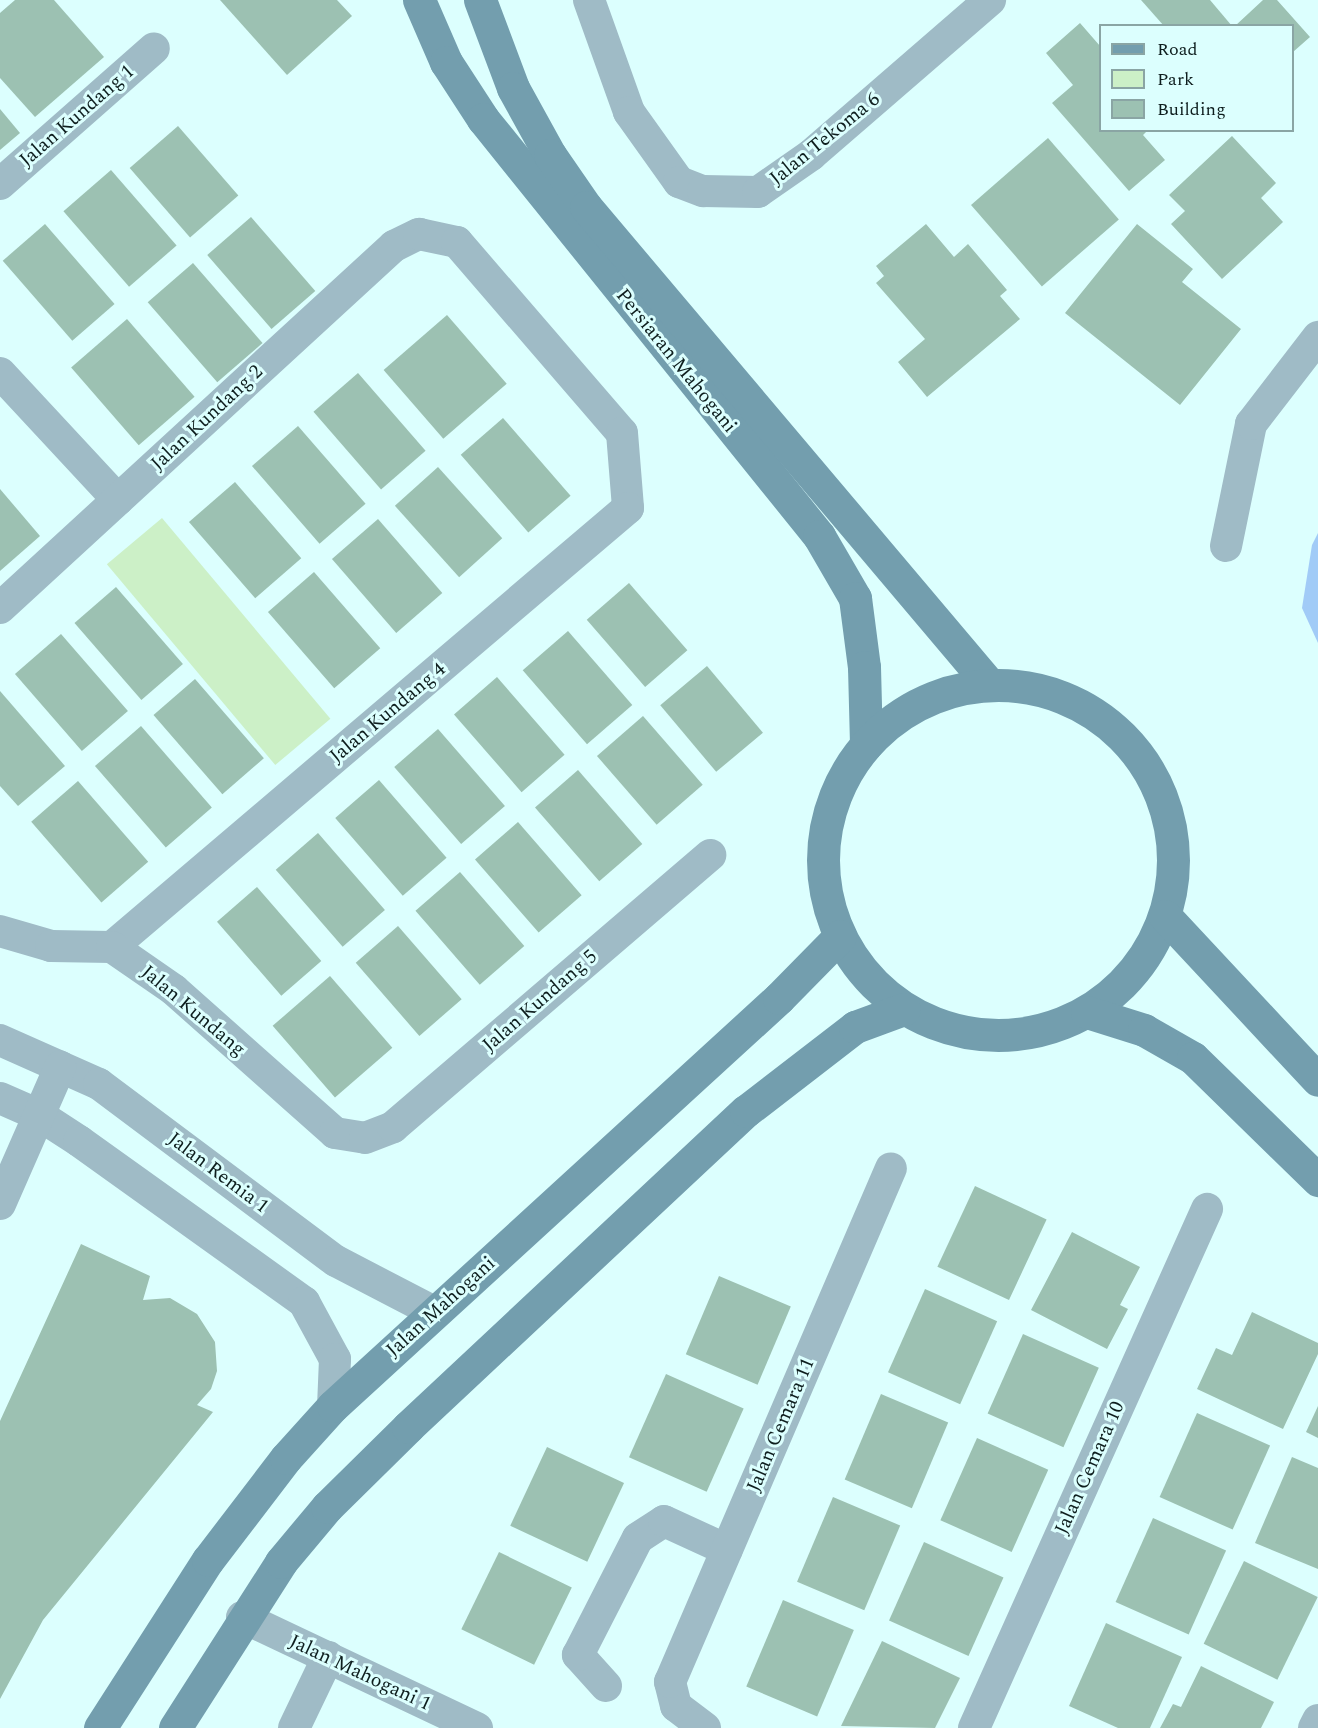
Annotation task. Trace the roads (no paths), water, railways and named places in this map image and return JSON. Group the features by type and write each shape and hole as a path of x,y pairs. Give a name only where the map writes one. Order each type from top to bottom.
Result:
{"main road":[{"name":"Persiaran Mahogani","path":"419,0 446,62 483,119 819,536 855,598 864,667 866,745"},
{"name":"Persiaran Mahogani","path":"480,0 513,88 550,155 586,207 989,684"},
{"path":"989,684 1046,691 1098,714 1139,753 1166,803 1174,860 1165,916 1134,971 1087,1012 1042,1030 995,1035 948,1028 904,1009 867,977 840,936 828,904 823,871 825,837 832,804 866,745 892,721 922,702 954,690 989,684"},
{"path":"1165,916 1318,1080"},
{"name":"Jalan Mahogani","path":"100,1728 208,1560 286,1458 333,1406 779,998 840,936"},
{"path":"175,1728 242,1617 281,1562 327,1507 746,1111 855,1027 904,1009"},
{"path":"1087,1012 1144,1030 1193,1058 1318,1180"}],"street":[{"name":"Jalan Tekoma 6","path":"589,0 629,112 679,182 703,191 758,192 811,155 990,0"},
{"name":"Jalan Kundang 1","path":"0,184 154,48"},
{"name":"Jalan Kundang 2","path":"0,608 394,246 419,234 457,242 622,433 623,462"},
{"path":"1226,546 1251,424 1318,338"},
{"path":"0,372 118,500"},
{"name":"Jalan Kundang 4","path":"112,947 628,508 623,462"},
{"name":"Jalan Kundang 5","path":"365,1138 393,1127 710,855"},
{"path":"0,931 51,946 112,947"},
{"name":"Jalan Kundang","path":"112,947 174,990 335,1133 365,1138"},
{"name":"Jalan Remia 1","path":"0,1040 99,1084 336,1261 434,1312"},
{"path":"0,1204 60,1067"},
{"path":"0,1098 39,1115 304,1302 334,1359 333,1406"},
{"name":"Jalan Cemara 11","path":"705,1728 676,1706 670,1682 891,1168"},
{"name":"Jalan Cemara 10","path":"974,1728 1207,1209"},
{"path":"606,1686 578,1655 638,1538 664,1521 727,1550"},
{"name":"Jalan Mahogani 1","path":"242,1617 477,1728"},
{"path":"294,1728 328,1658"},
{"path":"1314,1728 1318,1720"}],"water":[{"path":"1318,533 1318,643 1302,608 1312,545"}]}
